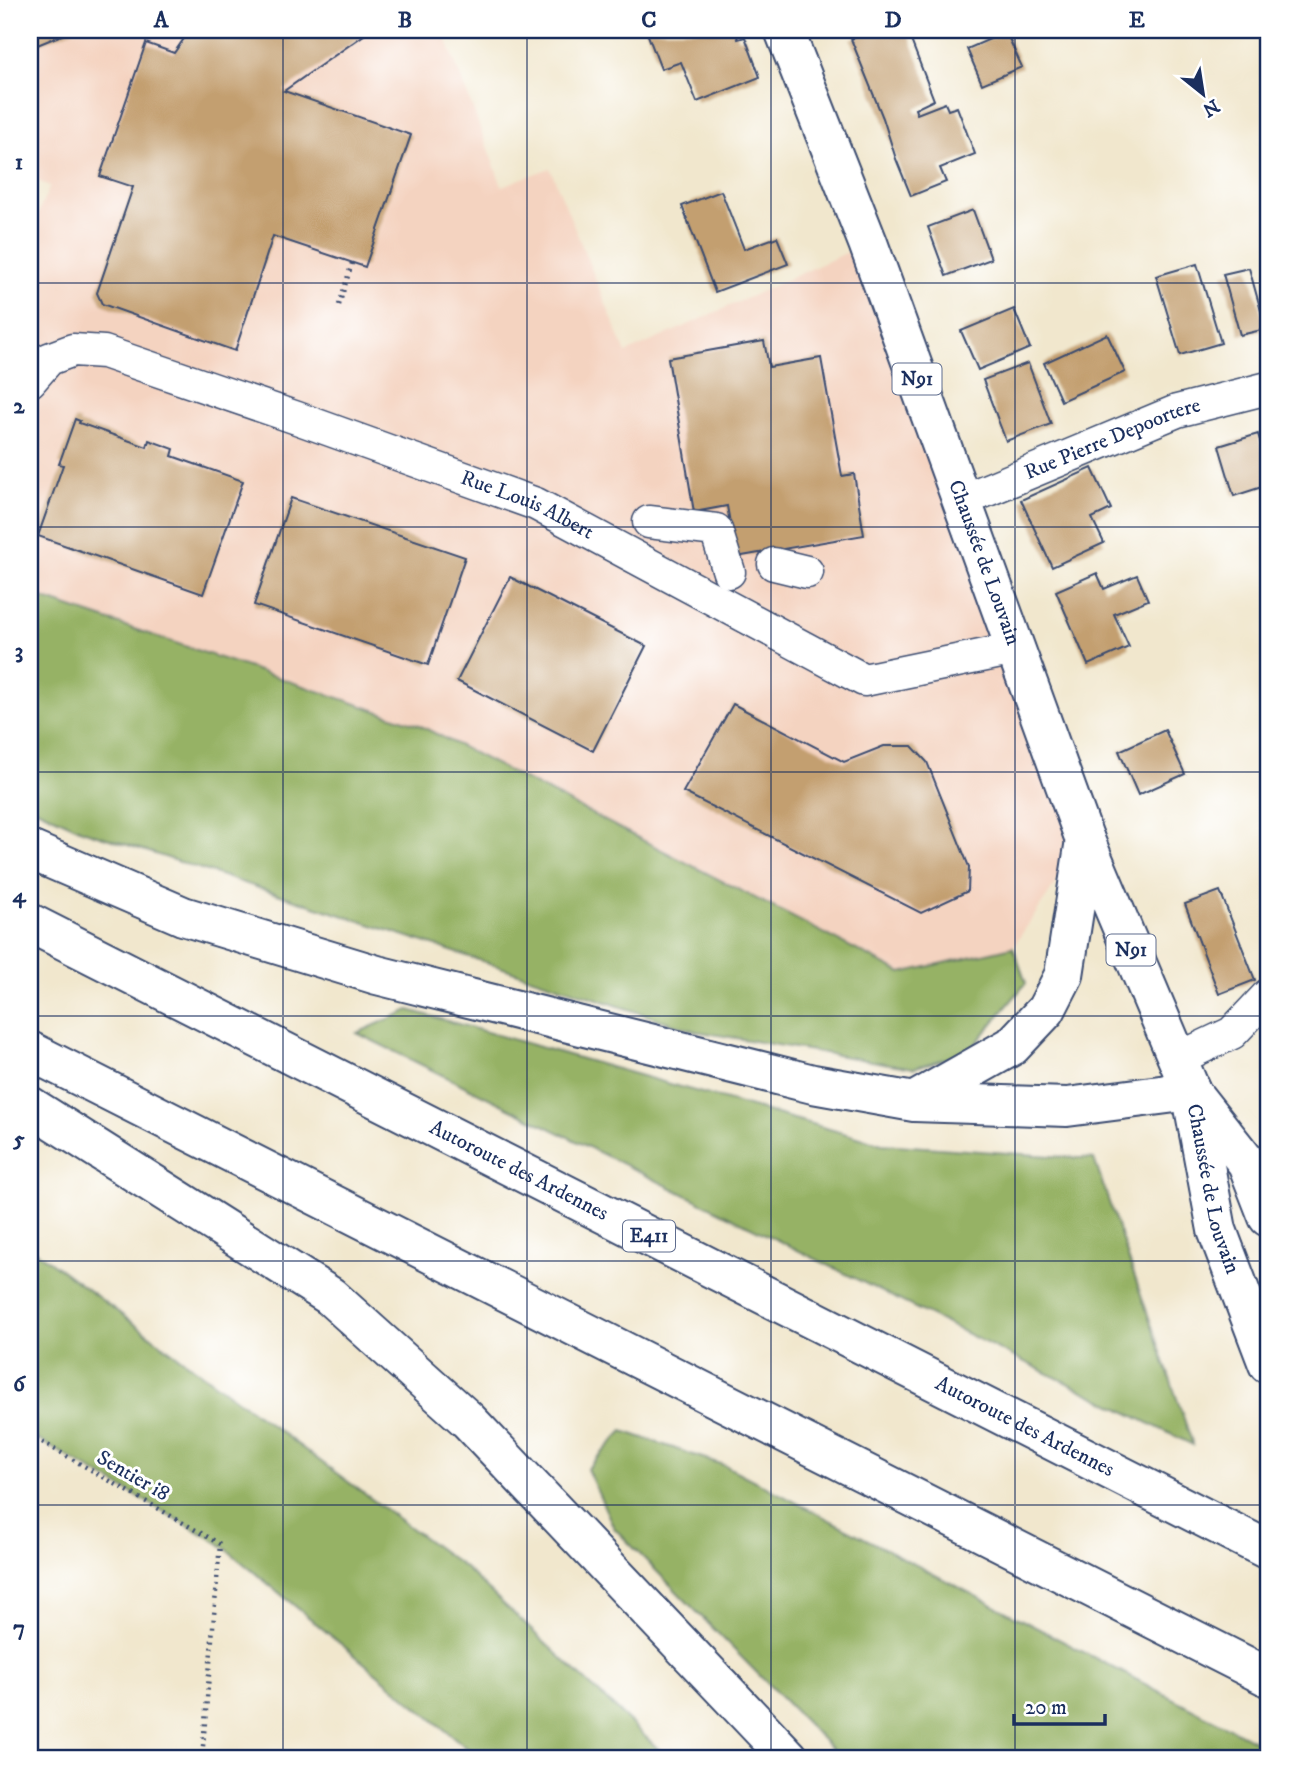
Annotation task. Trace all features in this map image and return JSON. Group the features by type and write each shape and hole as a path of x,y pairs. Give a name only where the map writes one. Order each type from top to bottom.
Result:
{"main road":[{"name":"Chaussée de Louvain","path":"785,30 873,256 1085,840 1184,1075 1217,1230 1268,1364"},
{"path":"914,1102 1012,1046 1046,1010 1064,975 1085,840"},
{"path":"30,850 183,916 377,975 813,1084 914,1102 1067,1107 1184,1075"},
{"name":"Autoroute des Ardennes","path":"30,923 1268,1550"},
{"path":"30,1052 1268,1677"},
{"name":"Chaussée de Louvain","path":"1184,1075 1247,1163 1268,1217"},
{"path":"30,1106 330,1296 468,1420 789,1758"}],"street":[{"name":"Rue Louis Albert","path":"30,381 49,359 73,350 104,352 297,418 536,504 864,680 1015,649"},
{"name":"Rue Pierre Depoortere","path":"961,501 1177,411 1268,388"},
{"path":"649,522 716,530 729,572"},
{"path":"774,564 807,572"},
{"path":"1184,1075 1268,995"}],"path":[{"path":"339,305 352,263"},
{"name":"Sentier i8","path":"30,1435 220,1544 202,1758"}],"shaded area":[{"path":"30,30 443,30 502,186 550,168 626,353 868,243 1085,840 1013,947 902,973 419,725 30,594 30,232 50,186 30,178"}],"green space":[{"path":"30,594 419,725 901,973 1013,947 1026,983 969,1052 913,1068 695,1031 82,830 30,806"},
{"path":"409,1010 882,1144 1094,1159 1193,1445 357,1033"},
{"path":"30,1247 465,1568 668,1758 479,1758 220,1544 30,1435"},
{"path":"623,1431 726,1466 1268,1748 1268,1758 841,1758 614,1528 587,1469"}],"building":[{"path":"30,30 74,30 30,48"},
{"path":"190,30 371,30 284,91 411,135 365,267 273,236 235,351 102,304 97,293 133,187 100,176 146,43 174,53"},
{"path":"646,30 735,30 738,39 745,37 760,77 697,102 681,62 661,69"},
{"path":"874,30 907,30 934,100 915,109 917,114 945,103 948,110 957,107 975,154 940,168 946,182 911,196 851,39"},
{"path":"1006,32 1022,67 982,84 967,49"},
{"path":"721,191 744,249 777,237 788,264 715,292 682,206"},
{"path":"973,210 991,259 946,276 928,227"},
{"path":"1197,264 1221,343 1180,355 1156,276"},
{"path":"1249,268 1266,329 1240,335 1223,274"},
{"path":"1014,309 1030,348 978,370 961,331"},
{"path":"1107,334 1125,372 1061,401 1044,363"},
{"path":"764,341 769,367 821,358 842,476 854,474 864,535 736,557 727,506 694,512 668,358"},
{"path":"1028,363 1051,424 1006,441 983,380"},
{"path":"75,419 80,421 79,423 147,447 149,440 174,449 172,456 243,481 203,594 38,536 63,465 59,464"},
{"path":"1258,434 1268,467 1268,485 1234,496 1219,446"},
{"path":"1092,468 1111,509 1092,518 1104,543 1052,567 1021,500"},
{"path":"291,498 465,557 428,665 254,605"},
{"path":"1097,573 1104,589 1137,575 1148,600 1114,614 1129,647 1088,665 1056,591"},
{"path":"510,577 646,646 593,751 457,681"},
{"path":"733,704 844,762 884,746 912,746 927,762 969,867 968,891 921,913 683,792"},
{"path":"1165,730 1185,774 1138,795 1119,751"},
{"path":"1220,891 1255,980 1219,994 1185,904"}]}
